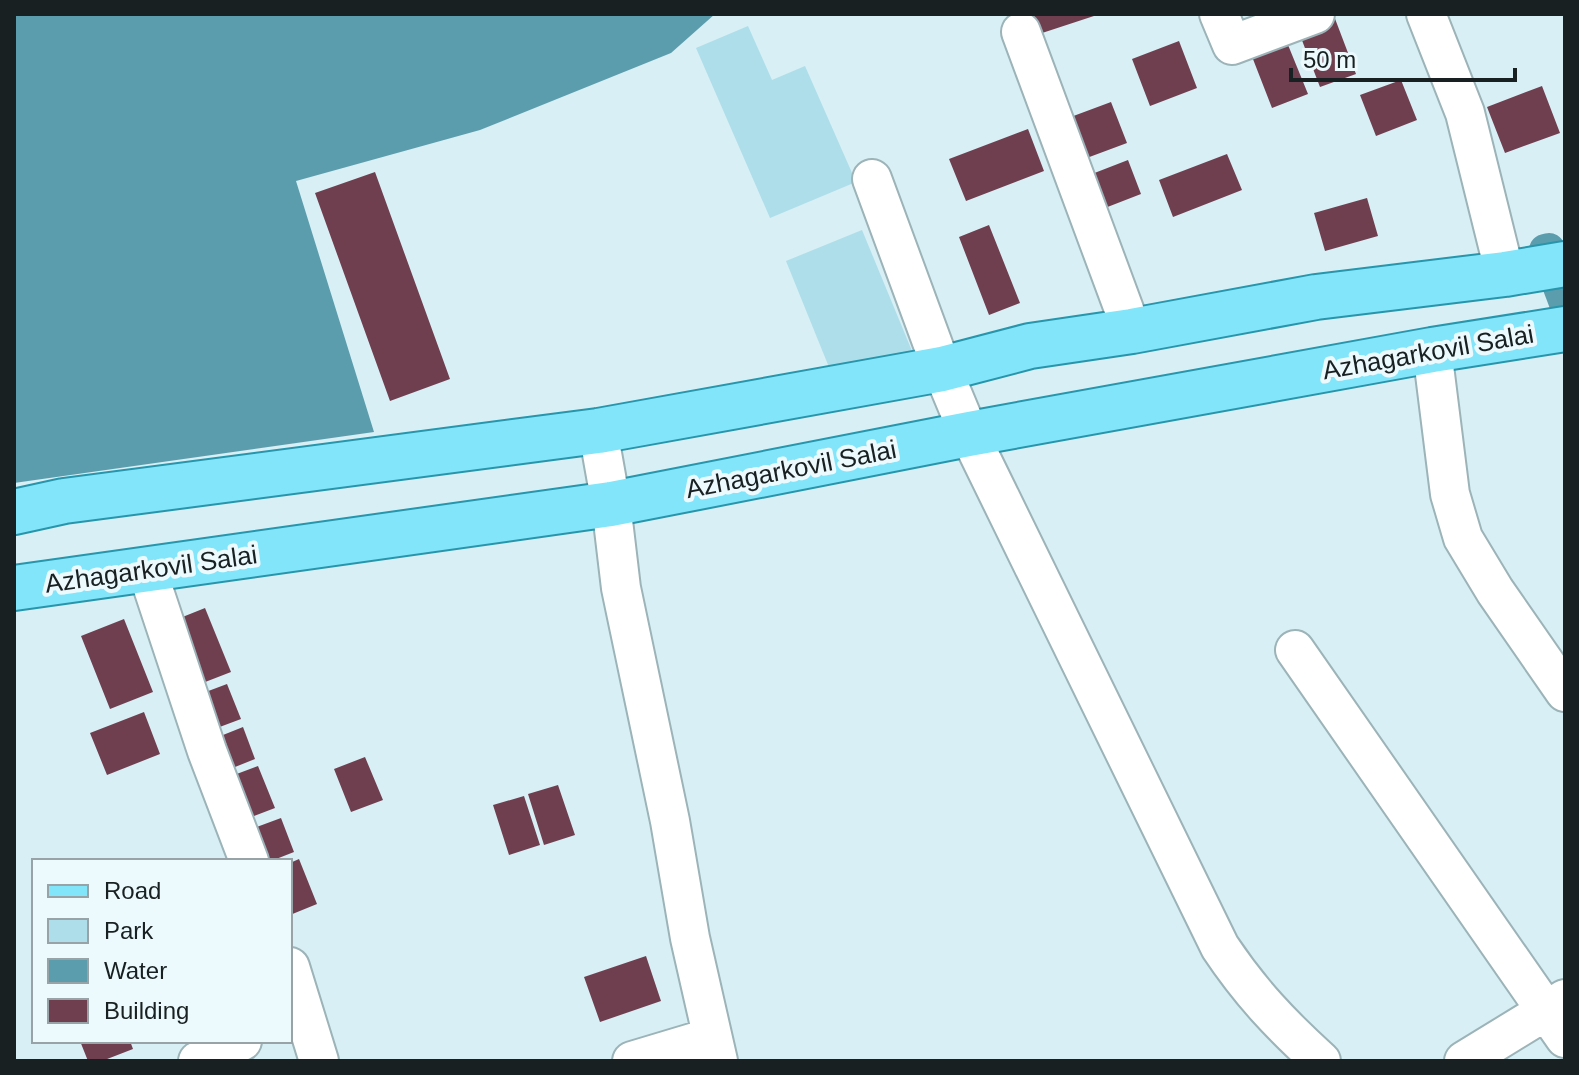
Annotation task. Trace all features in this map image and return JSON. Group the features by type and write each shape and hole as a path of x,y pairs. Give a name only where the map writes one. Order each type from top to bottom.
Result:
{"main road":[{"path":"14,512 64,501 598,431 942,369 1030,346 1132,331 1316,297 1533,269"},
{"name":"Azhagarkovil Salai","path":"14,588 611,504 969,434 1559,330"}],"street":[{"path":"1219,14 1232,45 1315,14"},
{"path":"1426,14 1533,269"},
{"path":"1021,32 1132,331"},
{"path":"872,179 969,434 1220,947 1247,987 1321,1061"},
{"path":"1432,350 1450,494 1463,538 1495,591 1565,692"},
{"path":"598,431 621,588 715,1049 632,1061"},
{"path":"147,570 207,751 248,859"},
{"path":"1295,650 1559,1017 1464,1061"},
{"path":"292,981 297,1016 319,1061"},
{"path":"198,1061 238,1043"}],"green space":[{"path":"748,26 772,80 805,66 856,182 770,218 696,48"},
{"path":"862,230 912,351 835,382 786,261"}],"water":[{"path":"14,14 715,14 671,53 480,130 296,181 374,432 14,483"}],"building":[{"path":"1030,14 1097,14 1097,15 1036,35"},
{"path":"1334,16 1356,74 1320,87 1298,30"},
{"path":"1286,40 1308,94 1272,108 1251,54"},
{"path":"1179,41 1197,88 1150,106 1132,59"},
{"path":"1401,80 1417,120 1376,136 1360,95"},
{"path":"1542,86 1560,133 1505,153 1487,107"},
{"path":"1111,102 1127,143 1076,162 1060,121"},
{"path":"1028,129 1044,171 966,201 949,159"},
{"path":"1227,154 1242,190 1173,217 1159,180"},
{"path":"1128,160 1141,194 1092,213 1079,179"},
{"path":"375,172 450,379 390,401 315,193"},
{"path":"1367,198 1378,236 1325,251 1314,213"},
{"path":"989,225 1020,303 989,315 959,237"},
{"path":"205,608 231,672 200,684 175,620"},
{"path":"124,619 153,692 110,709 81,636"},
{"path":"227,684 241,719 209,731 195,696"},
{"path":"144,712 160,754 107,775 90,733"},
{"path":"243,727 255,759 225,771 213,739"},
{"path":"365,757 383,800 351,812 334,769"},
{"path":"258,766 275,808 243,820 226,778"},
{"path":"558,785 575,835 544,845 528,794"},
{"path":"524,796 540,845 509,855 493,805"},
{"path":"281,818 294,852 276,859 263,859 251,829"},
{"path":"299,859 317,904 292,914 292,862"},
{"path":"646,956 661,1001 600,1022 584,977"},
{"path":"81,1043 131,1043 133,1049 102,1061 88,1061"}],"waterway":[{"path":"1549,249 1545,250 1565,303"}]}
